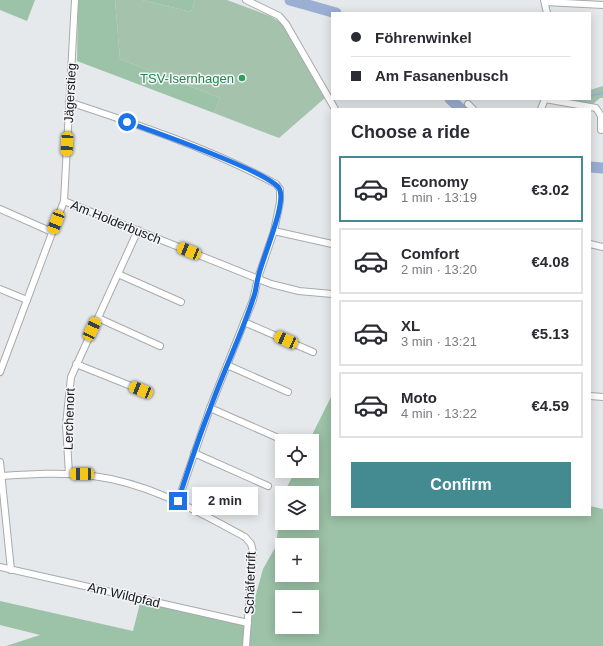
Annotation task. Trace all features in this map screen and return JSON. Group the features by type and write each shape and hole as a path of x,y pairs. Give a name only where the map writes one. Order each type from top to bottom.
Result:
{"street":[{"name":"Jägerstieg","path":"0,372 64,201 75,0"},
{"path":"246,0 278,16 286,24 334,108"},
{"path":"547,12 545,1 603,5"},
{"path":"551,100 596,108 601,116 601,130"},
{"path":"69,102 114,116 219,156 276,184 280,189 281,195 274,231 258,278 253,300 210,408 178,501"},
{"path":"468,104 473,108"},
{"name":"Am Holderbusch","path":"64,201 282,288 331,294"},
{"path":"0,208 52,232"},
{"name":"Lerchenort","path":"69,474 66,443 66,406 71,377 138,230"},
{"path":"274,231 331,244"},
{"path":"591,244 603,247"},
{"path":"118,274 180,302"},
{"path":"0,289 27,300"},
{"path":"98,318 160,346"},
{"path":"244,322 313,352"},
{"path":"76,364 141,390"},
{"path":"227,365 288,392"},
{"path":"591,396 603,397"},
{"path":"210,408 275,437"},
{"path":"194,453 268,486"},
{"path":"0,462 11,570"},
{"name":"Schäfertrift","path":"2,476 69,474 111,479 150,490 178,501 245,537 251,544 253,552 248,623"},
{"name":"Am Wildpfad","path":"0,567 248,623"},
{"path":"246,646 248,623"}],"green space":[{"path":"0,0 35,0 27,21 0,10"},
{"path":"78,0 115,0 120,59 220,98 214,113 77,61"},
{"name":"TSV-Isernhagen","path":"115,0 142,0 191,12 195,0 227,0 270,16 283,24 326,97 279,138 214,113 220,98 120,59"},
{"path":"142,0 195,0 191,12"},
{"path":"603,86 603,98 600,98 593,104 565,100 591,100 591,90"},
{"path":"331,397 331,516 591,516 591,506 603,509 603,646 6,646 40,635 0,625 0,601 133,631 141,599 248,623 263,569 275,548 275,582 319,582 319,538 277,538 278,530 319,530 319,486 288,486 292,478 319,478 319,434 312,434"}],"waterway":[{"path":"290,0 332,12"},
{"path":"591,96 603,93"},
{"path":"451,100 460,108"},
{"path":"591,167 603,168"}],"place":[{"name":"TSV-Isernhagen","path":"242,78"}],"route":[{"path":"127,122 219,156 276,184 280,189 281,195 274,231 258,278 253,300 210,408 178,501"}]}
